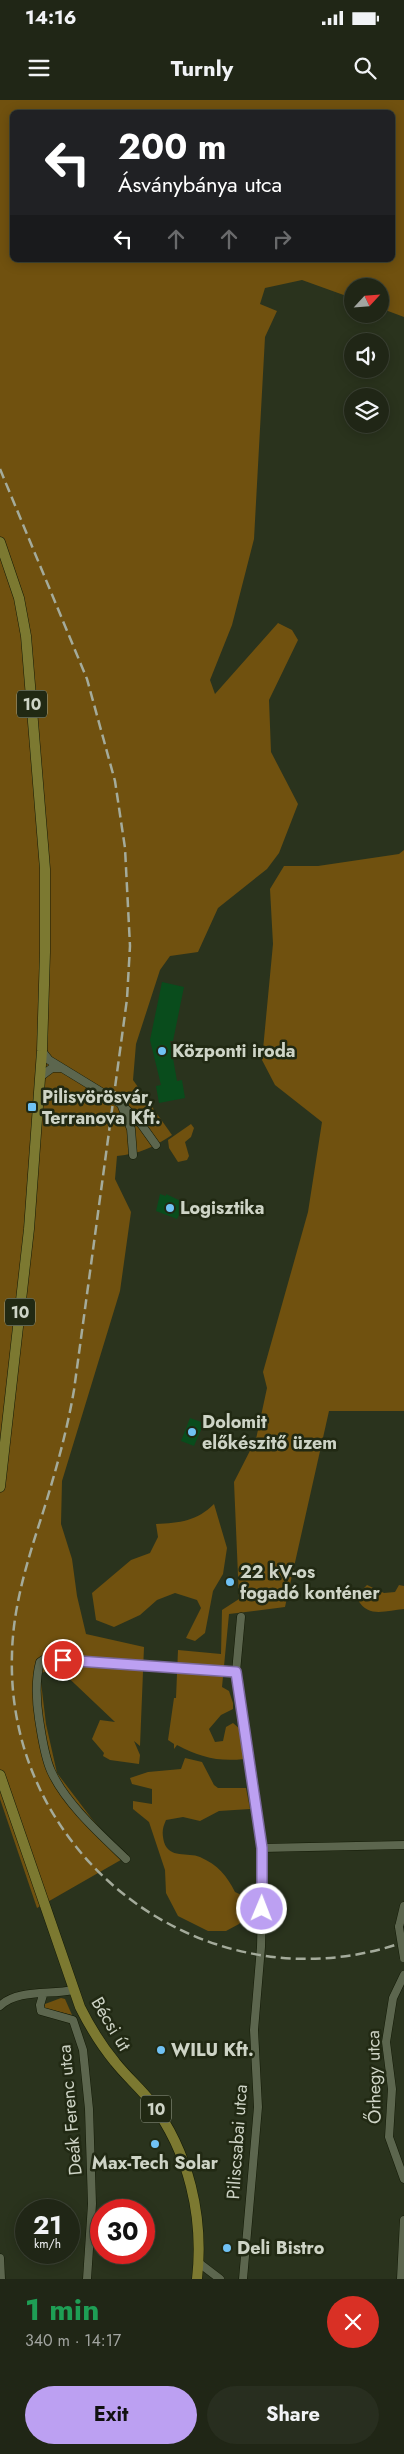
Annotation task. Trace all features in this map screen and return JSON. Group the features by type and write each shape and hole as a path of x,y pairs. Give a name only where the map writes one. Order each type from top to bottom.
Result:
{"main road":[{"name":"10","path":"0,542 19,598 30,677 45,869 42,1051 29,1229 5,1395 0,1487"},
{"name":"Bécsi út","path":"0,1776 74,1990 89,2024 100,2043 150,2101 173,2136 192,2188 197,2213 199,2263 197,2279"}],"street":[{"path":"42,1051 49,1060 120,1104 141,1124 156,1145"},
{"path":"40,1076 48,1069 61,1068"},
{"path":"120,1104 131,1129 132,1155"},
{"name":"Piliscsabai utca","path":"241,1617 236,1672 262,1848 261,1947 254,2030 257,2128 243,2279"},
{"path":"126,1859 78,1809 52,1772 44,1752 38,1712 36,1678 40,1662 46,1658 236,1672"},
{"path":"262,1848 404,1846"},
{"path":"404,1906 400,1927 404,1958"},
{"name":"Őrhegy utca","path":"404,1975 393,1998 386,2042 392,2088 389,2138 404,2179"},
{"path":"0,2006 19,1994 43,1995 74,1990"},
{"name":"Deák Ferenc utca","path":"43,1995 40,2005 41,2011 70,2018 76,2024 85,2066 92,2204 87,2279"},
{"path":"401,2279 404,2220"},
{"path":"0,2258 1,2279"},
{"path":"199,2263 220,2279"}],"shaded area":[{"path":"0,100 404,100 404,317 389,311 389,278 344,278 344,295 302,280 265,288 260,304 277,311 265,337 254,539 232,625 210,680 215,694 278,623 292,630 298,640 269,700 271,752 298,804 279,853 267,869 218,908 198,952 170,956 160,970 136,1044 133,1080 172,1135 146,1149 132,1154 117,1156 115,1179 131,1212 120,1291 62,1481 61,1524 72,1559 77,1596 86,1634 144,1647 140,1746 134,1741 140,1755 139,1764 110,1760 103,1756 104,1753 92,1739 100,1720 115,1722 56,1666 40,1674 46,1724 57,1773 92,1819 126,1857 37,1908 0,1799"},
{"path":"404,850 404,1411 329,1411 285,1607 229,1614 222,1687 229,1691 233,1709 221,1715 209,1729 215,1742 223,1741 226,1727 233,1723 240,1729 244,1759 226,1760 209,1758 177,1745 174,1749 174,1744 168,1740 174,1698 176,1698 178,1650 221,1654 222,1610 239,1599 234,1482 256,1439 267,1388 263,1372 308,1212 322,1122 275,1085 262,1060 273,944 270,889 284,866 318,866 399,854"},
{"path":"191,1124 194,1128 191,1137 185,1142 189,1156 187,1160 178,1162 169,1148 168,1140"},
{"path":"214,1504 227,1548 223,1574 213,1591 205,1633 195,1641 186,1638 201,1608 197,1600 175,1593 157,1600 140,1615 114,1627 96,1620 92,1593 131,1560 150,1553 158,1537 156,1524 173,1523 195,1518"},
{"path":"367,1585 384,1593 395,1592 399,1585 404,1586 404,1609 379,1612 367,1610 358,1600 360,1592"},
{"path":"185,1758 202,1762 214,1785 218,1788 246,1788 250,1809 219,1811 200,1821 183,1817 166,1820 163,1829 164,1842 170,1851 200,1857 217,1867 229,1881 235,1892 246,1897 251,1905 249,1911 239,1924 226,1931 208,1931 178,1916 166,1893 165,1870 149,1822 133,1809 133,1801 152,1804 152,1789 132,1784 130,1778 148,1772 181,1769"},
{"path":"61,1998 65,1999 72,2015 44,2008 45,2004"}],"building":[{"name":"Központi iroda","path":"162,982 184,987 173,1041 170,1041 177,1081 182,1080 185,1098 159,1103 156,1086 161,1085 150,1040"},
{"name":"Logisztika","path":"160,1194 166,1196 166,1194 185,1203 177,1219 156,1211"},
{"name":"Dolomit előkészitő üzem","path":"190,1418 204,1423 194,1446 181,1441"}],"railway":[{"path":"0,469 87,679 115,781 125,848 130,946 127,999 74,1390 61,1450 28,1562 15,1617 12,1654 19,1728 43,1795 82,1853 132,1901 192,1935 260,1955 331,1958 404,1942"}],"place":[{"name":"Központi iroda","path":"162,1051"},
{"name":"Pilisvörösvár, Terranova Kft.","path":"32,1107"},
{"name":"Logisztika","path":"170,1208"},
{"name":"Dolomit előkészitő üzem","path":"192,1432"},
{"name":"22 kV-os fogadó konténer","path":"230,1582"},
{"name":"WILU Kft.","path":"161,2050"},
{"name":"Max-Tech Solar","path":"155,2144"},
{"name":"Deli Bistro","path":"227,2248"}],"route":[{"path":"63,1660 236,1672 262,1848 262,1909"}]}
